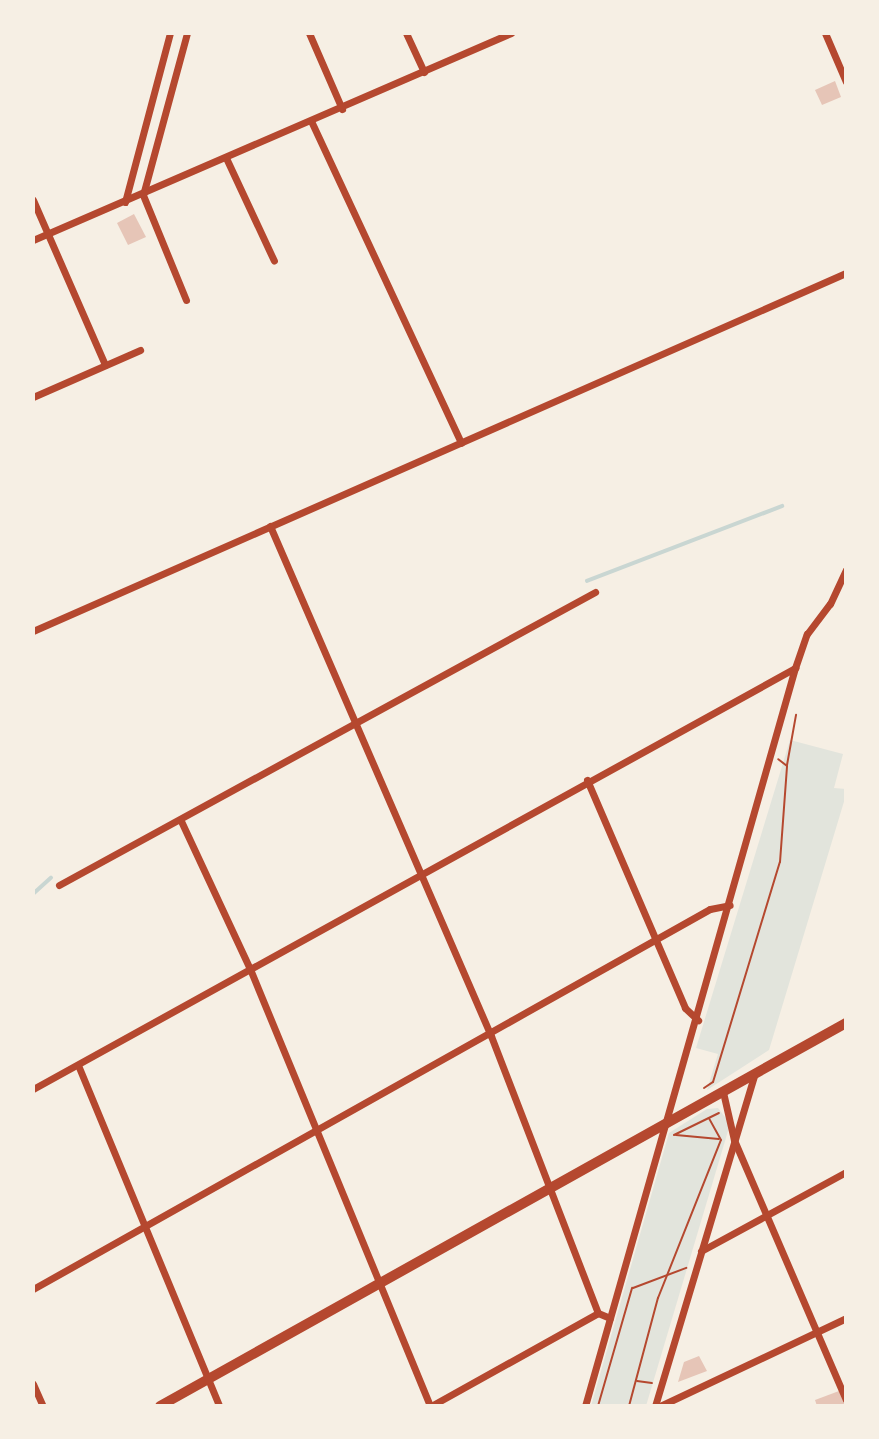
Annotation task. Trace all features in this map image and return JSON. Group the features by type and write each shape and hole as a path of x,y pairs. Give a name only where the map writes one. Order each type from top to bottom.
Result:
{"main road":[{"path":"160,1406 846,1024"}],"street":[{"path":"125,202 170,33"},
{"path":"186,300 143,195 187,33"},
{"path":"309,33 342,109"},
{"path":"406,33 424,72"},
{"path":"825,33 846,82"},
{"path":"33,240 227,160 508,34"},
{"path":"312,123 461,443"},
{"path":"227,160 274,261"},
{"path":"33,200 105,365"},
{"path":"33,631 846,273"},
{"path":"33,397 140,350"},
{"path":"270,526 491,1036 598,1313 610,1318"},
{"path":"585,1406 698,1020 795,668 807,634 830,604 846,570"},
{"path":"59,885 356,726 594,592"},
{"path":"33,1089 587,780 795,668"},
{"path":"587,780 685,1008 698,1020"},
{"path":"181,821 250,969 378,1284 431,1406 598,1313"},
{"path":"33,1289 491,1036 710,909 730,905"},
{"path":"78,1065 147,1225 219,1406"},
{"path":"657,1406 754,1075"},
{"path":"723,1092 729,1107 734,1140 846,1400"},
{"path":"701,1251 846,1172"},
{"path":"657,1406 846,1318"},
{"path":"33,1384 43,1406"}],"path":[{"path":"697,1093 713,1082 780,862 787,766 796,715"},
{"path":"773,754 787,766"},
{"path":"676,1135 729,1107"},
{"path":"709,1118 721,1139"},
{"path":"662,1137 676,1135 721,1139"},
{"path":"629,1406 658,1298 721,1139"},
{"path":"617,1294 697,1265"},
{"path":"598,1406 632,1289"},
{"path":"636,1381 662,1385"}],"shaded area":[{"path":"790,740 843,754 834,788 846,789 846,795 769,1050 707,1090 718,1054 696,1048"},
{"path":"718,1108 728,1121 728,1131 646,1406 591,1406 669,1133 707,1109"}],"building":[{"path":"835,81 841,97 822,105 815,90"},
{"path":"134,214 146,237 128,245 117,223"},
{"path":"699,1356 707,1371 678,1382 684,1362"},
{"path":"839,1391 845,1406 817,1406 815,1400"}],"waterway":[{"path":"587,581 782,506"},
{"path":"33,894 51,878"}]}
